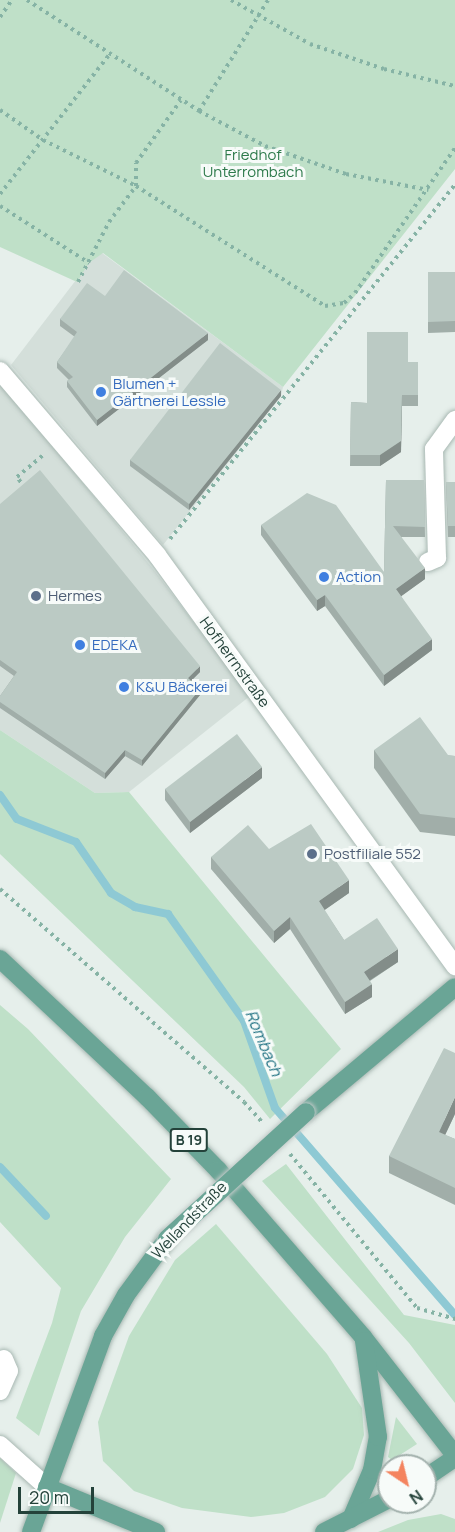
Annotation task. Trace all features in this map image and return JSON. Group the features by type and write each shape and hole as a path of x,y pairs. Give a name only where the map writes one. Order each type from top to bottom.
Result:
{"main road":[{"name":"B 19","path":"0,959 91,1042 218,1170 363,1337 455,1456"},
{"name":"Wellandstraße","path":"31,1532 103,1336 126,1296 167,1239 306,1112 455,987"},
{"path":"351,1519 372,1470 378,1437 363,1337"},
{"path":"437,1469 455,1456"},
{"path":"47,1487 156,1532"},
{"path":"324,1532 377,1505"}],"street":[{"name":"Hofherrnstraße","path":"0,371 157,555 455,966"},
{"path":"428,562 437,558 434,450 454,420"},
{"path":"0,1391 9,1371 4,1359"},
{"path":"0,1445 47,1487"}],"path":[{"path":"0,16 12,0"},
{"path":"27,0 181,100 265,146 346,174 428,190"},
{"path":"231,0 310,44 384,69 455,86"},
{"path":"199,111 268,0"},
{"path":"0,194 109,55"},
{"path":"78,282 109,222 136,186 136,163 181,100"},
{"path":"0,110 43,140 136,186 325,306 344,303 355,293 455,148"},
{"path":"157,555 455,184"},
{"path":"0,206 89,263"},
{"path":"26,488 17,477 61,440"},
{"path":"0,889 244,1102 268,1129"},
{"path":"283,1146 417,1308 436,1315 455,1318"}],"shaded area":[{"path":"102,253 283,387 281,396 163,545 11,365 89,263"},
{"path":"0,381 153,569 250,696 129,792 95,793 0,730"}],"green space":[{"name":"Friedhof Unterrombach","path":"0,0 455,0 455,169 283,387 103,253 89,263 77,282 0,247"},
{"path":"0,730 95,793 129,792 341,1049 270,1119 244,1087 0,854"},
{"path":"0,1005 28,1029 171,1179 125,1237 81,1311 39,1436 16,1418 52,1323 61,1288 0,1222"},
{"path":"286,1164 404,1315 455,1325 455,1403 409,1343 262,1181"},
{"path":"216,1224 327,1354 362,1408 364,1435 353,1469 325,1497 284,1513 251,1517 182,1508 134,1491 103,1461 98,1422 129,1336 175,1260"},
{"path":"396,1417 417,1444 401,1454 389,1454"},
{"path":"0,1458 16,1473 0,1523"},
{"path":"441,1514 455,1519 455,1532 378,1532 408,1520"}],"building":[{"path":"124,270 208,333 97,420 67,381 73,377 57,362 77,332 60,319 87,283 105,296"},
{"path":"428,272 455,272 455,321 428,322"},
{"path":"367,332 408,332 408,362 418,362 418,395 402,395 401,441 380,455 350,455 351,402 367,403"},
{"path":"220,343 281,390 189,504 130,460"},
{"path":"40,470 200,666 188,678 200,689 142,760 125,750 105,773 0,702 0,696 17,672 0,660 0,504"},
{"path":"386,480 424,480 425,527 393,526 425,568 396,589 432,639 384,675 325,595 317,600 261,525 307,493 336,505 384,572"},
{"path":"446,482 455,482 455,526 448,526"},
{"path":"420,717 448,755 455,756 455,818 420,814 374,750"},
{"path":"237,734 262,767 190,822 165,789"},
{"path":"311,824 349,880 319,901 344,940 377,918 398,949 364,972 372,984 345,1002 290,917 274,931 211,857 248,825 269,849"},
{"path":"444,1048 455,1053 455,1097 439,1132 455,1139 455,1188 389,1156"}],"waterway":[{"name":"Rombach","path":"0,795 17,819 76,842 111,893 135,907 168,914 244,1021 275,1108 455,1315"},
{"path":"0,1167 46,1216"}],"place":[{"name":"Blumen + Gärtnerei Lessle","path":"101,392"},
{"name":"Action","path":"324,577"},
{"name":"Hermes","path":"36,596"},
{"name":"EDEKA","path":"80,645"},
{"name":"K&U Bäckerei","path":"124,687"},
{"name":"Postfiliale 552","path":"312,854"}]}
